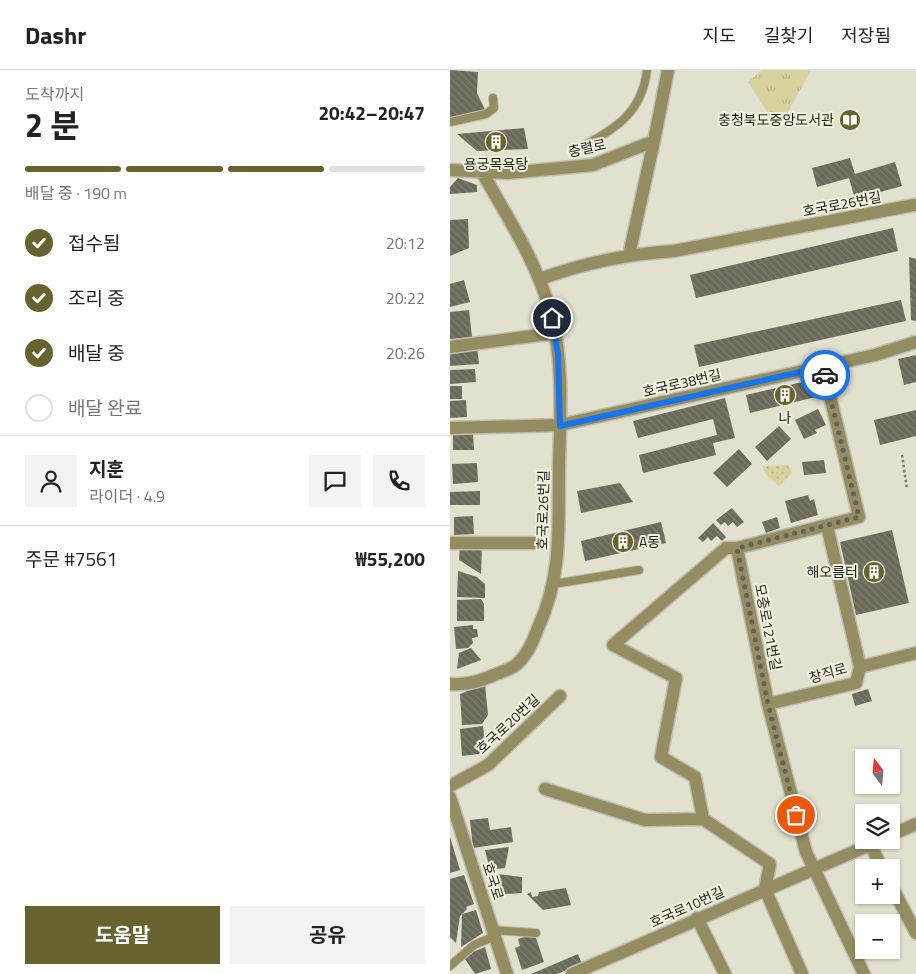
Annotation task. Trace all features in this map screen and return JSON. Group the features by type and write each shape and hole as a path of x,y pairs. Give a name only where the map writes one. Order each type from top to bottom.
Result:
{"street":[{"path":"629,255 668,70"},
{"name":"충렬로","path":"450,170 508,173 593,165 654,141"},
{"name":"호국로26번길","path":"450,684 461,685 490,677 516,665 529,650 554,584 560,542 560,426 555,333 540,279 528,253 482,172"},
{"name":"호국로26번길","path":"540,279 573,267 629,255 674,251 915,206"},
{"path":"450,347 555,333"},
{"name":"호국로38번길","path":"450,428 560,426 875,355 916,342"},
{"path":"703,819 695,778 661,757 676,678 613,645 726,548 737,548 859,517 823,367"},
{"path":"827,526 860,667"},
{"path":"450,543 534,543"},
{"name":"모충로121번길","path":"737,548 768,704 806,852 864,974"},
{"name":"창직로","path":"768,704 856,683 860,667 916,653"},
{"name":"호국로20번길","path":"450,786 488,765 560,696"},
{"path":"546,789 646,820 703,819 770,864 765,889 802,974"},
{"name":"호국로","path":"450,797 507,974"},
{"path":"900,831 916,824"},
{"name":"호국로10번길","path":"572,974 697,918 860,849"},
{"path":"900,902 916,932"},
{"path":"697,918 725,974"}],"lane":[{"path":"583,146 625,120 639,97 647,70"},
{"path":"450,122 486,114 494,108 493,98"},
{"path":"554,584 639,570"},
{"path":"450,966 474,945 494,933 536,933"}],"path":[{"path":"902,455 908,489"}],"green space":[{"path":"762,70 811,70 788,112 767,112 748,82"},
{"path":"789,465 792,473 779,486 766,475 762,466"}],"building":[{"path":"450,70 478,72 477,93 485,110 450,121"},
{"name":"용궁목욕탕","path":"524,128 528,149 477,151 457,134"},
{"path":"850,158 855,174 895,162 902,186 855,199 849,178 817,187 812,168"},
{"path":"458,178 477,185 477,192 450,194 450,187"},
{"path":"468,219 469,248 450,256 450,220"},
{"path":"893,228 898,251 696,298 690,275"},
{"path":"909,257 916,259 916,321 911,320"},
{"path":"464,280 470,302 450,307 450,284"},
{"path":"901,300 906,321 699,367 694,345"},
{"path":"469,310 472,337 450,339 450,312"},
{"path":"477,346 479,364 450,366 450,348"},
{"path":"916,355 916,382 904,385 898,359"},
{"path":"475,369 476,382 450,384 450,370"},
{"name":"나","path":"820,378 824,395 750,413 746,395"},
{"path":"450,386 462,386 462,399 450,399"},
{"path":"725,398 735,438 713,443 716,455 643,473 639,455 717,435 713,419 638,438 633,421"},
{"path":"466,400 467,417 450,418 450,401"},
{"path":"818,409 826,425 815,430 817,433 804,439 795,420"},
{"path":"916,410 916,436 880,445 874,420"},
{"path":"779,426 791,439 767,461 755,447"},
{"path":"473,433 474,450 453,450 453,434"},
{"path":"739,449 752,464 727,487 713,473"},
{"path":"824,460 826,473 804,475 802,462"},
{"path":"477,463 478,482 453,484 452,464"},
{"path":"620,483 633,502 581,513 577,491"},
{"path":"480,491 480,505 450,505 450,492"},
{"path":"808,495 810,501 814,499 818,515 791,523 785,501"},
{"path":"732,508 744,522 737,527 733,522 728,526 725,522 721,525 716,520"},
{"path":"473,516 474,534 454,535 454,517"},
{"path":"777,517 780,528 766,533 762,522"},
{"name":"A동","path":"661,522 666,543 585,561 581,541"},
{"path":"713,523 726,537 722,541 717,536 711,541 708,537 703,542 698,538"},
{"name":"해오름터","path":"892,530 909,603 856,615 840,542"},
{"path":"460,545 482,546 481,574 459,560"},
{"path":"458,571 477,577 485,584 485,598 457,597"},
{"path":"481,599 484,604 484,621 457,621 457,600"},
{"path":"473,625 473,629 477,629 478,637 472,638 473,643 468,648 456,649 454,627"},
{"path":"471,648 481,660 457,669 459,653"},
{"path":"485,684 488,715 482,724 462,725 460,694"},
{"path":"868,689 872,701 855,706 852,694"},
{"path":"483,726 486,749 479,754 462,756 460,729"},
{"path":"488,818 490,830 511,827 513,842 473,848 470,820"},
{"path":"450,837 460,870 450,873"},
{"path":"509,847 505,868 490,870 485,850"},
{"path":"489,873 522,877 522,893 493,895"},
{"path":"464,875 474,904 466,907 467,909 460,916 456,943 450,937 450,879"},
{"path":"566,888 571,905 543,910 527,894 531,892 532,897 538,896 539,892"},
{"path":"476,910 483,933 461,947 462,914"},
{"path":"531,935 536,938 544,962 522,970 515,948 520,946 518,939"},
{"path":"485,947 491,969 475,974 463,956"},
{"path":"578,954 582,964 557,974 531,974"}],"way so far":[{"path":"796,815 768,704 737,548 859,517 825,375"}],"place":[{"name":"충청북도중앙도서관","path":"850,120"},
{"name":"용궁목욕탕","path":"496,142"},
{"name":"나","path":"785,395"},
{"name":"A동","path":"623,542"},
{"name":"해오름터","path":"874,572"}],"route":[{"path":"552,318 558,355 560,426 823,367 825,375"}]}
